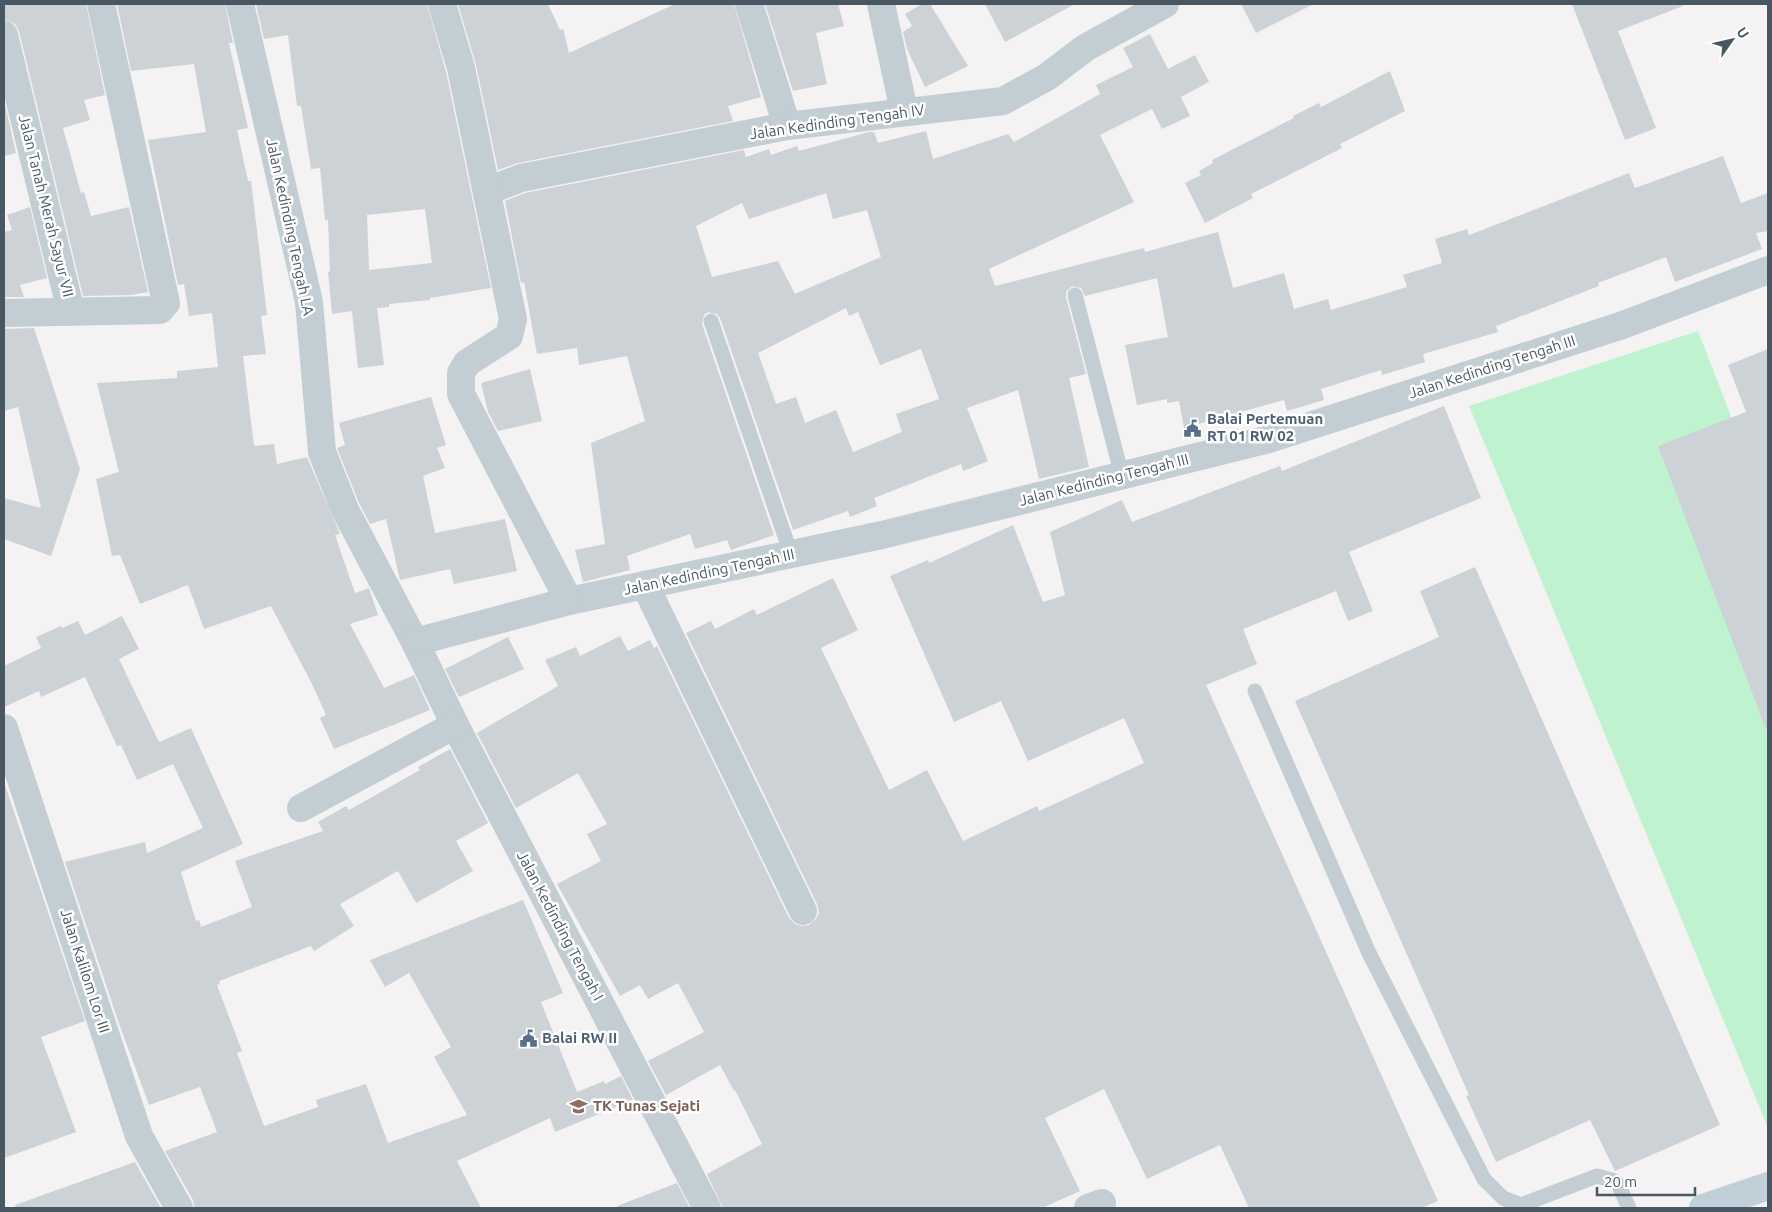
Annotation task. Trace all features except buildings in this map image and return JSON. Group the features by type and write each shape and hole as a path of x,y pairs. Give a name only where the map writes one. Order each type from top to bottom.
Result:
{"main road":[{"path":"1703,1208 1768,1186"}],"street":[{"path":"71,312 160,310 166,304 101,4"},
{"name":"Jalan Kedinding Tengah LA","path":"240,4 309,302 322,452 345,510 416,642"},
{"path":"442,4 461,68 482,179 487,191 513,319 509,336 467,363 461,373 462,394 569,601"},
{"path":"749,4 787,126"},
{"path":"881,4 904,112"},
{"name":"Jalan Kedinding Tengah IV","path":"487,191 521,178 787,126 1002,101 1047,76 1085,48 1165,4"},
{"name":"Jalan Tanah Merah Sayur VII","path":"4,35 71,312 4,313"},
{"name":"Jalan Kedinding Tengah III","path":"416,642 569,601 882,535 1279,436 1620,326 1768,270"},
{"path":"645,585 802,910"},
{"name":"Jalan Kedinding Tengah I","path":"416,642 455,725 707,1208"},
{"path":"301,808 455,725"},
{"name":"Jalan Kalilom Lor III","path":"4,728 139,1136 179,1208"}],"lane":[{"path":"1075,295 1122,476"},
{"path":"712,322 791,554"},
{"path":"1255,691 1369,953 1484,1179 1503,1198 1522,1205 1597,1176 1612,1180 1618,1184 1629,1208"}],"green space":[{"path":"1698,331 1768,511 1768,1128 1469,406"}],"place":[{"name":"Balai Pertemuan RT 01 RW 02","path":"1193,428"},
{"name":"Balai RW II","path":"528,1038"},
{"name":"TK Tunas Sejati","path":"579,1106"}]}
